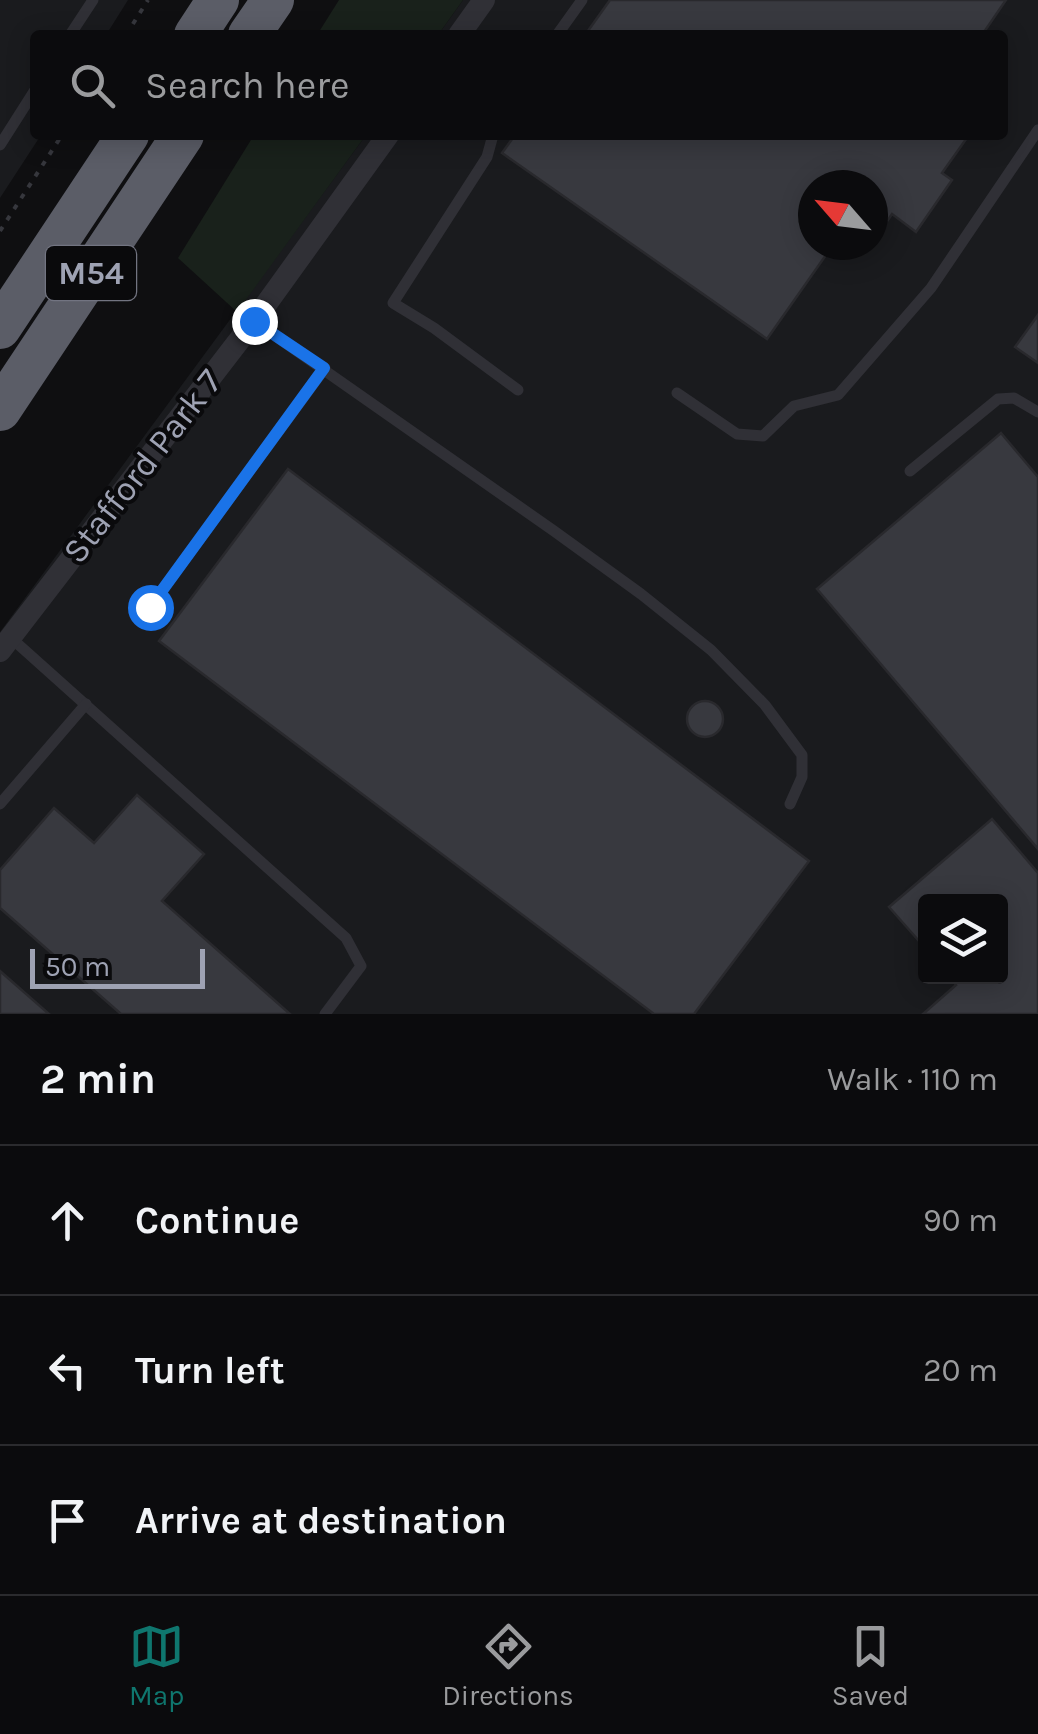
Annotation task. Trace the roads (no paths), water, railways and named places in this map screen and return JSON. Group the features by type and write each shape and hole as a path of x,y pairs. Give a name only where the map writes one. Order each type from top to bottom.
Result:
{"highway":[{"path":"198,30 218,0"},
{"path":"253,30 273,0"},
{"name":"M54","path":"0,328 125,140"},
{"name":"M54","path":"0,410 180,140"}],"street":[{"path":"463,30 484,0"},
{"name":"Stafford Park 7","path":"5,644 254,321 384,140"}],"lane":[{"path":"73,30 93,0"},
{"path":"561,30 582,0"},
{"path":"0,145 30,98"},
{"path":"676,393 737,434 763,436 794,406 838,395 931,288 1038,130"},
{"path":"492,140 487,157 393,303 518,390"},
{"path":"254,321 641,594 711,650 765,706 802,755 802,777 790,804"},
{"path":"150,607 324,368"},
{"path":"910,470 998,398 1014,398 1038,412"},
{"path":"5,644 86,704 346,938 361,966 325,1014"},
{"path":"0,804 86,704"}]}
